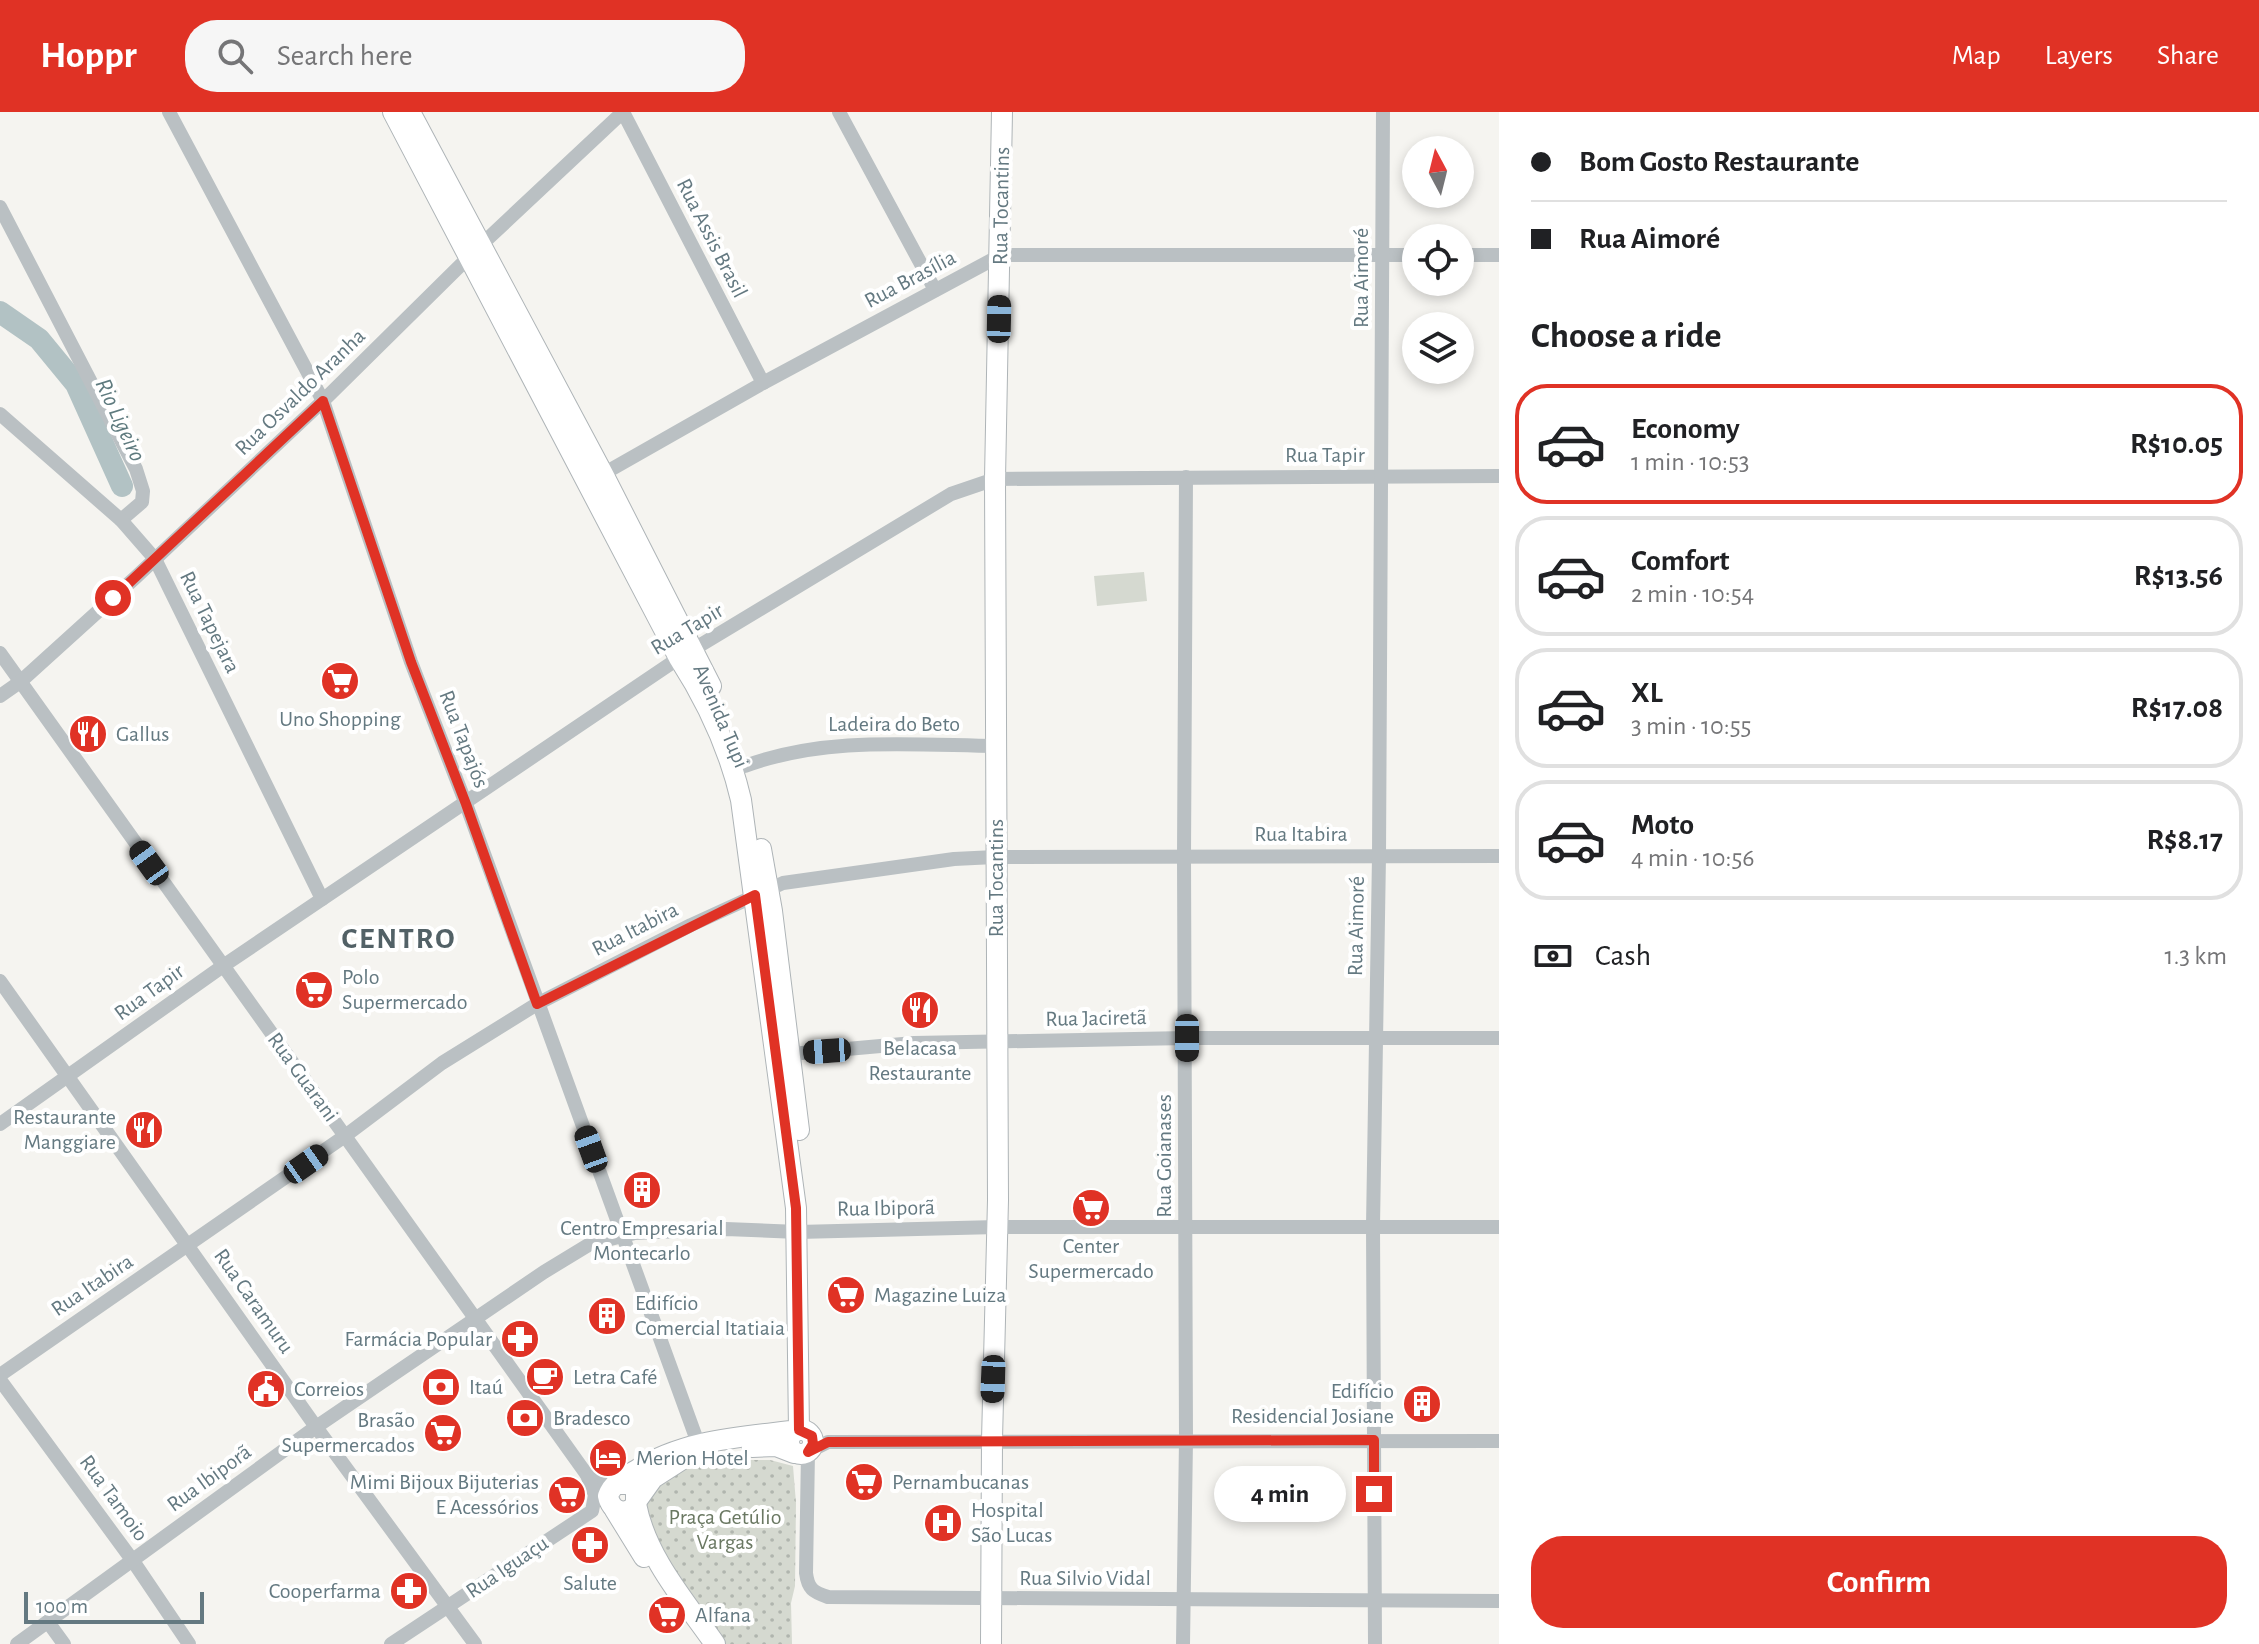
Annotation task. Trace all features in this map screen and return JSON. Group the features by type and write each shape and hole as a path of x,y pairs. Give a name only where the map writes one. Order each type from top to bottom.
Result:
{"main road":[{"name":"Avenida Tupi","path":"393,112 603,474 733,765 762,892 791,1054 805,1232 803,1442"},
{"name":"Avenida Tupi","path":"410,112 476,252 686,654 727,719 745,766 805,1232"},
{"name":"Rua Tocantins","path":"991,1644 997,1227 995,479 1002,112"},
{"path":"703,1644 608,1496 616,1484 640,1467 667,1453 698,1443 803,1442"},
{"path":"615,1510 629,1511 653,1478 688,1456 768,1446 783,1448 803,1442"},
{"path":"616,1484 632,1486 644,1533 653,1552 715,1644"}],"street":[{"name":"Rua Tapajós","path":"169,112 323,401 411,662 466,804 698,1443"},
{"name":"Rua Osvaldo Aranha","path":"0,696 20,682 155,559 623,112"},
{"name":"Rua Assis Brasil","path":"623,112 763,383"},
{"path":"839,112 935,290"},
{"name":"Rua Aimoré","path":"1375,1644 1373,1226 1379,856 1383,112"},
{"path":"0,207 136,469 143,491 142,502 121,520"},
{"name":"Rua Brasília","path":"603,474 763,383 1001,255 1402,255"},
{"path":"1474,255 1499,255"},
{"name":"Rua Tapejara","path":"0,414 121,520 155,559 322,899"},
{"name":"Rua Tapir","path":"0,1124 223,966 686,654 951,494 995,479 1499,476"},
{"name":"Rua Goianases","path":"1183,1644 1186,1440 1186,477"},
{"name":"Rua Guarani","path":"0,653 587,1475"},
{"name":"Ladeira do Beto","path":"745,766 772,756 831,745 997,746"},
{"name":"Rua Itabira","path":"0,1378 345,1136 442,1063 537,1004 783,883 954,859 995,857 1499,856"},
{"name":"Rua Caramuru","path":"0,981 316,1427 475,1644"},
{"name":"Rua Jaciretã","path":"791,1054 914,1043 1377,1036 1499,1038"},
{"name":"Rua Ibiporã","path":"17,1644 316,1427 590,1244 623,1235 726,1229 805,1232 997,1227 1499,1227"},
{"name":"Rua Tamoio","path":"0,1378 133,1561 189,1644"},
{"path":"803,1442 1499,1441"},
{"name":"Rua Silvio Vidal","path":"803,1442 807,1586 813,1592 828,1597 1499,1601"},
{"path":"587,1475 600,1484 616,1484"},
{"path":"587,1475 595,1495 592,1511 607,1507 615,1510"},
{"name":"Rua Iguaçu","path":"391,1644 592,1511"},
{"path":"48,1622 64,1644"}],"green space":[{"path":"1144,572 1147,601 1097,606 1094,576"},
{"name":"Praça Getúlio Vargas","path":"718,1460 770,1460 793,1466 796,1503 792,1644 720,1644 654,1546 645,1498 677,1470"}],"waterway":[{"name":"Rio Ligeiro","path":"0,312 39,339 76,384 122,486"}],"place":[{"name":"Uno Shopping","path":"340,681"},
{"name":"Gallus","path":"88,734"},
{"name":"Polo Supermercado","path":"314,990"},
{"name":"Belacasa Restaurante","path":"920,1010"},
{"name":"Restaurante Manggiare","path":"144,1130"},
{"name":"Centro Empresarial Montecarlo","path":"642,1190"},
{"name":"Center Supermercado","path":"1091,1208"},
{"name":"Magazine Luiza","path":"846,1295"},
{"name":"Edifício Comercial Itatiaia","path":"607,1316"},
{"name":"Farmácia Popular","path":"520,1339"},
{"name":"Letra Café","path":"545,1377"},
{"name":"Itaú","path":"441,1387"},
{"name":"Correios","path":"266,1389"},
{"name":"Edifício Residencial Josiane","path":"1422,1404"},
{"name":"Bradesco","path":"525,1418"},
{"name":"Brasão Supermercados","path":"443,1433"},
{"name":"Merion Hotel","path":"608,1458"},
{"name":"Pernambucanas","path":"864,1482"},
{"name":"Mimi Bijoux Bijuterias E Acessórios","path":"567,1495"},
{"name":"Hospital São Lucas","path":"943,1523"},
{"name":"Salute","path":"590,1545"},
{"name":"Cooperfarma","path":"409,1591"},
{"name":"Alfana","path":"667,1615"}],"district":[{"name":"CENTRO","path":"399,939"}],"route":[{"path":"113,598 323,401 411,662 466,804 537,1004 755,895 796,1208 799,1430 812,1436 813,1444 808,1452 828,1442 1374,1440 1374,1494"}]}
